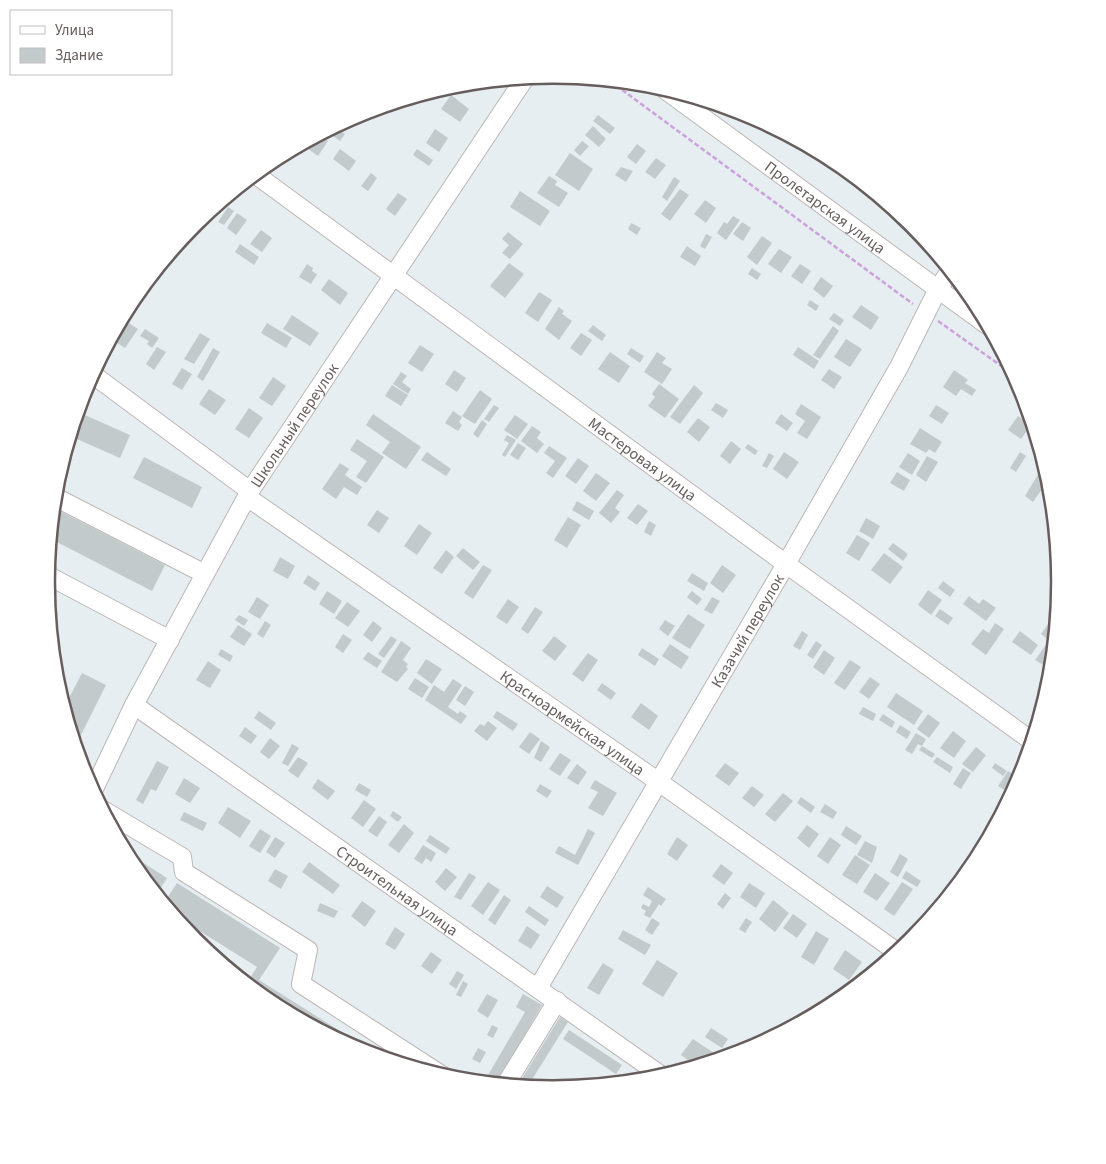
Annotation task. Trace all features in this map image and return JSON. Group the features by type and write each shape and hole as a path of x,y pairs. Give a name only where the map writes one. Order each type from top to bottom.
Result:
{"street":[{"name":"Школьный переулок","path":"97,782 134,705 249,494 520,85"},
{"name":"Пролетарская улица","path":"680,101 972,314"},
{"name":"Мастеровая улица","path":"261,179 786,564 1026,737"},
{"name":"Казачий переулок","path":"538,988 786,564 899,367 938,289 946,277"},
{"name":"Красноармейская улица","path":"98,379 249,494 890,947"},
{"path":"62,500 205,574"},
{"path":"55,579 170,640"},
{"name":"Строительная улица","path":"134,705 653,1069"},
{"path":"114,817 182,857 184,872 308,950 302,984 422,1063"},
{"path":"510,1078 557,1001"}],"path":[{"path":"620,88 1002,367"}],"building":[{"path":"451,95 469,109 460,122 441,109"},
{"path":"598,115 615,128 610,134 593,121"},
{"path":"593,126 606,139 599,147 585,135"},
{"path":"435,129 448,138 439,152 426,143"},
{"path":"341,131 345,134 340,141 332,135"},
{"path":"326,139 328,141 318,156 308,149"},
{"path":"582,141 589,146 580,156 574,150"},
{"path":"637,144 646,151 636,164 627,157"},
{"path":"340,149 356,161 349,171 333,159"},
{"path":"417,149 433,160 429,166 413,155"},
{"path":"570,153 593,169 579,191 555,175"},
{"path":"656,158 666,165 655,179 645,172"},
{"path":"621,167 633,171 626,182 615,175"},
{"path":"371,173 377,178 368,191 361,186"},
{"path":"549,176 557,181 555,185 568,193 559,207 537,193"},
{"path":"674,177 680,181 667,201 662,197"},
{"path":"680,189 689,195 670,221 661,214"},
{"path":"520,191 550,211 540,226 510,207"},
{"path":"398,193 407,199 395,216 386,209"},
{"path":"705,200 716,208 706,223 694,214"},
{"path":"228,207 234,211 224,225 218,222"},
{"path":"237,213 247,220 236,235 227,228"},
{"path":"733,216 740,220 726,240 717,233 724,222 727,224"},
{"path":"742,222 751,228 743,241 733,234"},
{"path":"631,223 641,228 637,235 628,229"},
{"path":"261,230 272,238 262,252 250,244"},
{"path":"508,232 523,244 510,259 502,253 509,245 502,239"},
{"path":"706,234 712,237 705,249 700,246"},
{"path":"762,236 772,243 757,265 747,257"},
{"path":"240,244 259,257 254,265 235,252"},
{"path":"687,246 701,256 695,266 680,257"},
{"path":"779,249 792,257 781,273 768,264"},
{"path":"509,263 524,274 505,298 490,286"},
{"path":"307,264 317,274 311,284 299,277"},
{"path":"800,264 811,271 802,284 791,276"},
{"path":"752,268 761,274 757,280 748,274"},
{"path":"821,277 833,286 824,298 813,289"},
{"path":"329,279 348,293 340,305 321,290"},
{"path":"539,292 552,300 538,322 525,313"},
{"path":"810,300 819,306 816,311 807,305"},
{"path":"861,305 879,317 871,330 852,317"},
{"path":"559,307 564,311 562,314 572,321 559,340 545,329"},
{"path":"834,313 844,320 840,326 829,319"},
{"path":"292,315 319,333 310,346 283,329"},
{"path":"128,323 138,329 125,348 117,343"},
{"path":"267,323 292,338 286,348 261,333"},
{"path":"593,325 606,335 602,341 588,331"},
{"path":"833,326 839,331 820,359 813,355"},
{"path":"145,329 159,338 152,348 147,344 149,341 140,336"},
{"path":"200,333 210,339 194,364 184,359"},
{"path":"581,333 592,340 581,356 570,348"},
{"path":"846,339 862,349 850,367 834,357"},
{"path":"420,345 434,354 422,372 408,363"},
{"path":"157,347 166,352 154,370 146,364"},
{"path":"798,347 819,361 814,369 793,355"},
{"path":"213,348 220,352 203,381 197,377"},
{"path":"631,348 644,356 640,363 627,354"},
{"path":"610,352 630,366 619,383 598,369"},
{"path":"657,352 666,358 662,363 672,369 662,384 644,372"},
{"path":"182,368 192,374 182,390 172,384"},
{"path":"829,369 842,377 834,389 821,380"},
{"path":"454,370 466,378 457,392 445,384"},
{"path":"954,370 968,380 965,383 976,390 972,396 961,389 956,396 943,387"},
{"path":"401,372 407,376 402,382 411,389 408,394 393,384"},
{"path":"273,377 286,386 272,406 259,398"},
{"path":"659,384 679,399 665,418 648,406 655,397 652,394"},
{"path":"392,385 408,395 401,406 385,396"},
{"path":"694,385 703,393 680,424 670,417"},
{"path":"209,389 226,400 215,415 199,404"},
{"path":"480,390 492,399 475,424 462,416"},
{"path":"716,403 728,410 723,418 711,410"},
{"path":"801,404 821,417 807,439 797,433 805,421 795,414"},
{"path":"494,405 499,408 489,422 484,419"},
{"path":"936,405 949,413 942,424 929,416"},
{"path":"249,408 263,418 249,438 235,429"},
{"path":"453,411 462,417 459,422 462,425 458,431 445,423"},
{"path":"373,414 421,447 406,469 382,453 390,442 366,425"},
{"path":"781,414 793,423 787,431 775,423"},
{"path":"84,415 130,435 120,458 76,439"},
{"path":"515,415 528,424 517,439 504,430"},
{"path":"1018,416 1024,420 1027,430 1021,439 1008,430"},
{"path":"698,418 710,427 699,442 687,432"},
{"path":"482,420 487,424 478,438 473,434"},
{"path":"532,426 541,432 537,438 544,444 537,453 521,441"},
{"path":"920,428 942,442 935,453 929,449 926,453 910,444"},
{"path":"507,435 516,440 505,457 502,455 509,443 504,440"},
{"path":"357,439 384,457 366,483 356,477 367,461 350,450"},
{"path":"731,441 741,449 730,464 720,456"},
{"path":"518,443 526,448 518,460 510,455"},
{"path":"748,444 758,451 755,455 745,448"},
{"path":"549,446 567,458 553,478 546,473 555,461 544,453"},
{"path":"427,452 451,469 446,476 421,460"},
{"path":"784,452 799,462 787,479 773,469"},
{"path":"1020,452 1026,456 1016,472 1010,468"},
{"path":"769,453 774,456 767,468 762,466"},
{"path":"908,453 920,461 912,475 899,467"},
{"path":"927,456 938,462 926,482 916,475"},
{"path":"144,457 202,487 192,508 133,478"},
{"path":"578,458 589,466 576,484 565,476"},
{"path":"340,463 349,469 345,475 362,487 357,495 344,487 336,499 322,489"},
{"path":"897,472 910,480 904,491 890,483"},
{"path":"596,473 610,483 596,501 583,491"},
{"path":"1038,474 1042,489 1033,502 1025,496"},
{"path":"617,490 624,495 615,508 620,512 611,523 599,513"},
{"path":"577,501 594,511 589,520 572,510"},
{"path":"638,504 648,511 637,525 627,518"},
{"path":"377,510 389,518 379,533 367,525"},
{"path":"60,511 165,565 152,591 57,542"},
{"path":"568,517 581,525 567,548 554,540"},
{"path":"866,518 880,526 873,539 859,531"},
{"path":"649,521 656,525 651,536 644,532"},
{"path":"419,524 432,533 417,555 404,546"},
{"path":"857,535 870,543 859,561 846,553"},
{"path":"893,543 908,554 903,561 888,549"},
{"path":"463,548 480,562 473,570 456,556"},
{"path":"446,550 454,557 442,574 433,568"},
{"path":"884,553 903,567 890,584 871,570"},
{"path":"280,557 295,566 288,579 273,571"},
{"path":"483,565 492,570 473,599 464,593"},
{"path":"722,565 736,575 723,593 710,583"},
{"path":"692,573 708,583 704,591 687,581"},
{"path":"308,575 320,583 315,591 303,583"},
{"path":"943,581 955,590 950,597 938,588"},
{"path":"928,590 942,600 931,615 918,605"},
{"path":"327,591 342,601 334,614 319,604"},
{"path":"692,591 702,599 697,605 687,597"},
{"path":"969,596 979,604 983,599 996,608 986,621 963,604"},
{"path":"257,597 269,605 260,619 248,612"},
{"path":"712,597 720,601 712,614 704,610"},
{"path":"508,599 519,607 507,624 496,617"},
{"path":"347,602 360,611 348,627 335,618"},
{"path":"535,607 543,612 528,634 521,629"},
{"path":"940,609 953,618 948,625 935,616"},
{"path":"688,614 705,625 690,649 672,638"},
{"path":"239,615 248,620 244,626 235,620"},
{"path":"665,620 675,626 668,636 659,629"},
{"path":"265,621 271,625 263,638 257,634"},
{"path":"373,621 382,628 372,642 363,635"},
{"path":"1049,622 1048,639 1041,634"},
{"path":"995,623 1004,629 986,655 971,644 983,629 989,633"},
{"path":"238,625 252,634 244,646 230,637"},
{"path":"802,631 808,635 800,650 793,646"},
{"path":"1020,631 1038,645 1031,655 1012,642"},
{"path":"343,634 352,640 343,653 335,647"},
{"path":"391,636 397,640 384,658 378,654"},
{"path":"554,636 567,646 555,661 542,651"},
{"path":"401,641 411,648 403,660 408,664 406,667 408,669 397,682 381,672"},
{"path":"816,641 822,645 813,659 807,655"},
{"path":"1047,643 1044,665 1035,660"},
{"path":"670,644 689,657 681,669 662,656"},
{"path":"642,648 659,659 655,666 638,655"},
{"path":"221,649 233,656 230,662 218,655"},
{"path":"824,650 835,658 824,675 813,667"},
{"path":"368,652 382,661 377,668 363,659"},
{"path":"588,653 598,660 583,682 572,674"},
{"path":"426,659 442,669 432,684 417,673"},
{"path":"850,660 861,667 845,690 834,683"},
{"path":"208,661 221,670 210,688 196,680"},
{"path":"82,673 106,685 80,738 72,711 69,698"},
{"path":"870,677 880,684 869,699 859,692"},
{"path":"415,678 429,687 422,698 408,689"},
{"path":"453,679 462,685 448,707 458,714 460,711 467,716 461,724 425,700 434,685 444,692"},
{"path":"602,683 616,693 611,700 597,690"},
{"path":"465,686 474,692 465,706 456,700"},
{"path":"896,693 923,711 914,725 887,707"},
{"path":"641,703 658,716 649,730 631,717"},
{"path":"863,707 876,714 873,721 859,714"},
{"path":"259,711 276,723 271,730 254,718"},
{"path":"497,711 518,724 513,731 493,717"},
{"path":"883,714 895,722 892,728 879,720"},
{"path":"928,714 940,723 929,738 917,729"},
{"path":"488,721 497,728 487,741 474,731 480,724 484,726"},
{"path":"900,725 911,732 907,739 896,732"},
{"path":"245,727 257,736 251,744 239,736"},
{"path":"953,731 966,741 954,758 940,748"},
{"path":"530,732 540,739 529,754 519,747"},
{"path":"916,733 926,739 922,746 918,744 912,754 905,750"},
{"path":"270,738 280,746 269,759 260,752"},
{"path":"541,741 550,747 541,762 534,758"},
{"path":"292,744 299,748 288,766 282,763"},
{"path":"922,746 935,754 932,758 919,750"},
{"path":"976,747 986,755 973,772 962,764"},
{"path":"560,753 571,760 560,776 549,769"},
{"path":"298,757 308,763 298,778 288,771"},
{"path":"937,757 953,767 950,773 933,762"},
{"path":"157,761 169,767 156,791 151,789 143,804 136,800"},
{"path":"725,763 739,773 729,786 715,776"},
{"path":"995,763 1007,771 1003,776 992,768"},
{"path":"577,764 587,772 578,785 567,778"},
{"path":"963,768 971,773 961,789 953,784"},
{"path":"1008,771 1013,774 1005,791 998,786"},
{"path":"184,778 200,788 190,803 175,794"},
{"path":"318,779 335,791 328,800 312,788"},
{"path":"595,780 617,793 603,816 588,808 598,792 590,788"},
{"path":"359,783 371,790 367,797 355,790"},
{"path":"540,784 552,791 547,798 536,791"},
{"path":"752,786 764,795 754,807 742,798"},
{"path":"783,793 793,801 775,822 765,814"},
{"path":"801,797 815,807 811,813 797,803"},
{"path":"364,800 376,809 363,827 351,818"},
{"path":"825,804 837,812 833,819 820,812"},
{"path":"228,807 251,821 240,838 218,823"},
{"path":"393,811 402,817 398,822 390,816"},
{"path":"184,812 207,823 203,831 180,820"},
{"path":"379,816 387,822 377,837 368,831"},
{"path":"404,824 414,833 399,853 388,845"},
{"path":"807,825 819,834 809,848 797,838"},
{"path":"846,826 862,836 856,845 841,835"},
{"path":"260,829 271,836 260,853 249,846"},
{"path":"588,829 595,833 578,865 555,853 559,846 575,855"},
{"path":"430,835 450,848 446,854 426,841"},
{"path":"275,837 285,843 275,858 266,852"},
{"path":"677,837 688,845 677,861 667,854"},
{"path":"830,837 841,845 828,864 817,856"},
{"path":"865,841 877,847 872,863 857,855"},
{"path":"423,845 436,853 431,862 426,858 422,864 414,859"},
{"path":"900,854 908,859 898,877 890,872"},
{"path":"855,855 870,865 857,884 842,875"},
{"path":"309,862 340,885 333,894 302,872"},
{"path":"142,863 167,878 161,888 158,885"},
{"path":"721,864 733,873 724,885 712,876"},
{"path":"446,868 457,877 445,891 435,882"},
{"path":"275,869 288,876 281,889 268,881"},
{"path":"906,871 921,881 917,887 902,878"},
{"path":"469,873 476,877 461,900 454,897"},
{"path":"875,873 890,883 877,901 863,892"},
{"path":"488,882 500,890 483,915 471,906"},
{"path":"902,882 913,889 894,916 884,909"},
{"path":"177,883 280,948 259,980 347,1035 304,1013 251,977 257,967 197,929 168,897"},
{"path":"749,883 765,893 756,908 740,897"},
{"path":"547,886 564,897 557,908 540,897"},
{"path":"648,887 666,899 661,906 659,904 650,918 644,915 646,911 641,908 643,904 649,907 652,901 643,895"},
{"path":"725,893 731,898 723,909 717,904"},
{"path":"504,895 511,900 495,925 488,920"},
{"path":"773,900 789,913 775,932 759,919"},
{"path":"362,901 376,911 365,927 351,916"},
{"path":"320,903 338,911 334,918 317,911"},
{"path":"529,906 549,920 545,926 525,912"},
{"path":"793,914 807,924 797,938 783,928"},
{"path":"652,918 660,923 652,935 645,930"},
{"path":"746,918 752,922 745,933 739,929"},
{"path":"527,926 540,935 531,949 518,941"},
{"path":"395,927 405,934 395,950 385,944"},
{"path":"623,930 651,945 645,955 618,939"},
{"path":"816,931 829,939 814,965 801,957"},
{"path":"845,950 862,962 849,980 833,969"},
{"path":"431,952 442,960 432,974 421,966"},
{"path":"657,960 678,973 663,997 642,984"},
{"path":"603,963 614,970 599,995 587,988"},
{"path":"457,971 464,975 456,989 449,984"},
{"path":"463,981 468,984 461,997 456,995"},
{"path":"487,994 498,1000 488,1018 477,1011"},
{"path":"523,994 542,1005 500,1077 488,1076 525,1012 516,1007"},
{"path":"560,1017 568,1022 532,1079 522,1079"},
{"path":"492,1025 498,1028 493,1038 487,1035"},
{"path":"711,1028 728,1039 722,1048 705,1037"},
{"path":"569,1030 622,1065 616,1074 563,1039"},
{"path":"693,1039 714,1053 689,1061 681,1055"},
{"path":"478,1048 486,1052 480,1063 472,1059"}]}
